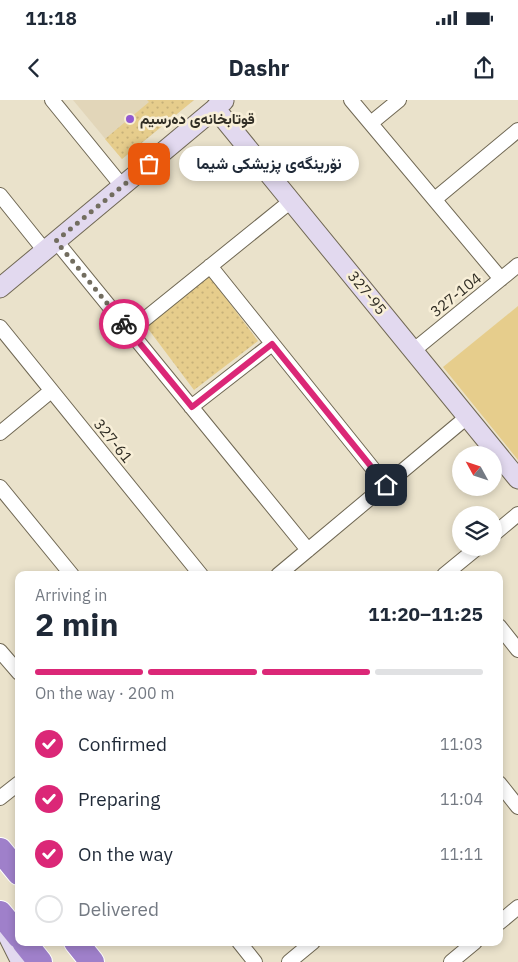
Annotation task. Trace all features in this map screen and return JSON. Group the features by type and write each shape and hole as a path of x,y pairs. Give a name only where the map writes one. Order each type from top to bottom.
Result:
{"highway":[{"path":"0,850 15,868"},
{"path":"0,913 15,931"},
{"path":"27,946 40,962"},
{"path":"79,946 92,962"}],"street":[{"path":"52,100 122,186"},
{"path":"351,100 502,279"},
{"path":"371,123 399,100"},
{"path":"0,288 220,104"},
{"name":"327-95","path":"220,104 291,201 518,479"},
{"path":"435,199 518,130"},
{"path":"0,195 130,331 308,550"},
{"path":"130,331 291,201"},
{"name":"327-104","path":"414,350 518,265"},
{"path":"210,266 386,485"},
{"name":"327-61","path":"0,327 197,571"},
{"path":"192,407 272,344"},
{"path":"0,433 51,391"},
{"path":"283,571 467,417"},
{"path":"0,487 69,571"},
{"path":"502,527 518,514"},
{"path":"453,571 469,556"},
{"path":"503,631 518,650"},
{"path":"0,798 15,786"},
{"path":"503,792 518,807"},
{"path":"503,920 518,907"},
{"path":"0,920 21,962"},
{"path":"242,946 255,962"},
{"path":"289,962 309,946"},
{"path":"451,962 470,946"}],"shaded area":[{"name":"قوتابخانەی دەرسیم","path":"73,100 194,100 122,159"},
{"path":"147,100 194,100 122,159 105,139 149,102"},
{"path":"207,273 258,341 194,390 143,322"},
{"path":"518,306 518,460 443,367"}],"way so far":[{"path":"124,324 56,241 149,164"}],"place":[{"name":"قوتابخانەی دەرسیم","path":"130,119"},
{"name":"نۆرینگەی پزیشکی شیما","path":"149,164"}],"route":[{"path":"124,324 192,407 272,344 386,485"}]}
